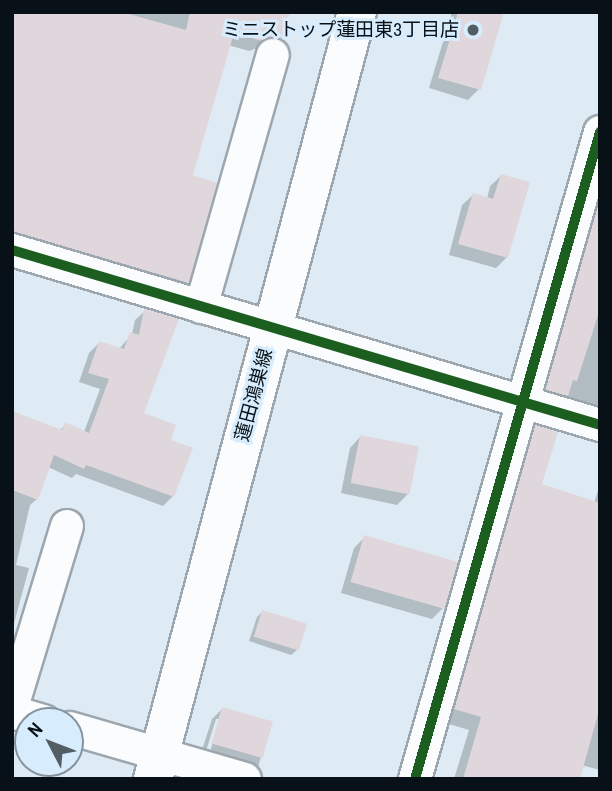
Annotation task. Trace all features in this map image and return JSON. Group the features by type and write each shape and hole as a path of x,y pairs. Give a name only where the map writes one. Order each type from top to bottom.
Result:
{"main road":[{"name":"蓮田鴻巣線","path":"157,766 357,12"}],"street":[{"path":"201,307 273,55"},
{"path":"415,779 600,132"},
{"path":"12,250 600,425"},
{"path":"12,709 67,526"},
{"path":"84,734 157,766 246,779"}],"building":[{"path":"12,12 122,12 186,30 190,12 290,12 282,39 269,37 262,41 234,33 193,175 217,183 189,283 12,232"},
{"path":"458,12 504,12 481,90 438,78"},
{"path":"501,174 530,182 508,258 458,244 473,193 493,199"},
{"path":"599,202 600,309 577,381 573,380 568,396 545,390"},
{"path":"144,309 179,319 144,413 176,425 171,440 193,448 174,497 86,465 84,469 54,455 38,500 12,490 12,411 62,430 65,422 89,433 109,379 88,373 99,341 124,349 130,332 139,335"},
{"path":"535,425 558,432 542,484 600,503 600,707 580,779 463,779 481,717 454,709"},
{"path":"360,435 419,446 410,495 351,483"},
{"path":"364,535 458,562 445,609 350,582"},
{"path":"262,610 307,624 299,651 254,637"},
{"path":"222,707 273,722 262,758 212,744"}],"cycle path":[{"path":"415,779 600,132"},
{"path":"12,250 600,425"}],"place":[{"name":"ミニストップ蓮田東3丁目店","path":"473,30"}]}
